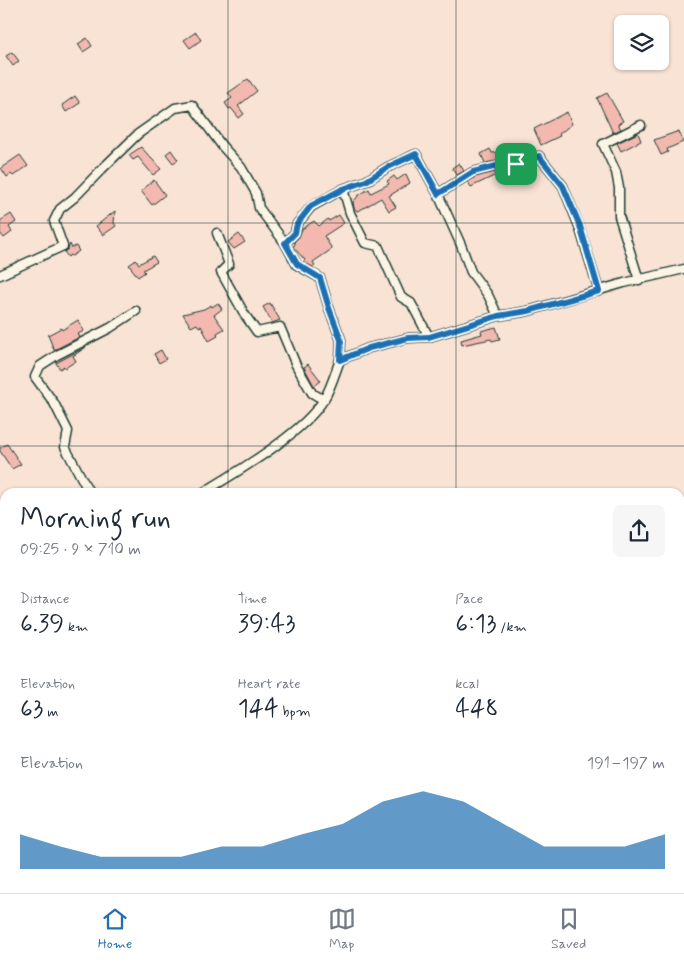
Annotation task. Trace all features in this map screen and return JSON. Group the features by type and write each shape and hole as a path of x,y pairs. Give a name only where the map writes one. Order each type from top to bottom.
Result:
{"street":[{"path":"0,275 63,246 54,222 60,208 76,197 138,134 175,108 192,105 222,146 241,167 256,193 259,208 285,243 297,264 320,278 341,340 340,360 324,400 304,423 244,467 210,488"},
{"path":"639,280 619,216 619,188 616,172 603,144 641,125"},
{"path":"285,243 295,233 297,224 311,206 343,189 366,181 388,167 416,154 438,194 472,272 488,295 498,316"},
{"path":"438,194 473,172 497,166 516,164 539,156 563,186 580,226 599,291"},
{"path":"343,189 350,213 365,243 378,246 401,297 411,303 429,337"},
{"path":"217,233 229,264 221,272 245,315 257,332 280,327 296,365 312,393 324,400"},
{"path":"340,360 369,348 408,338 429,337 498,316 528,311 684,269"},
{"path":"87,488 65,447 68,432 54,403 35,377 40,366 45,362 110,328 136,311"}],"building":[{"path":"196,32 201,40 190,48 184,40"},
{"path":"87,38 92,46 83,52 78,44"},
{"path":"12,52 19,61 13,66 6,56"},
{"path":"248,79 257,91 238,106 244,114 239,118 225,103 232,98 228,93"},
{"path":"607,93 623,121 618,124 621,129 613,133 597,98"},
{"path":"75,96 80,103 66,112 62,105"},
{"path":"567,112 572,124 559,134 560,136 541,145 534,129"},
{"path":"679,131 683,142 667,149 668,152 661,155 654,140"},
{"path":"638,133 641,141 621,151 617,143"},
{"path":"141,147 161,169 153,175 138,157 133,160 129,155"},
{"path":"528,148 530,153 515,158 485,163 481,154 490,149 492,153 521,150 522,152"},
{"path":"171,150 178,160 173,163 166,154"},
{"path":"20,155 28,166 13,176 11,174 7,177 1,168"},
{"path":"459,163 464,171 457,175 452,168"},
{"path":"495,172 496,175 471,187 468,182 475,177"},
{"path":"406,174 410,183 389,196 396,207 389,211 381,198 360,210 357,211 354,208 353,202 359,195 369,189 371,193 389,184 387,181 394,176 397,180"},
{"path":"154,180 165,195 152,205 141,191"},
{"path":"115,211 114,223 116,226 103,235 96,226"},
{"path":"11,214 16,222 9,227 12,232 4,238 0,233 0,221"},
{"path":"339,215 344,223 324,236 332,249 313,262 315,266 313,267 303,262 305,260 293,247 302,229 314,221 319,226 328,219 329,221"},
{"path":"239,234 245,242 234,249 228,242"},
{"path":"70,244 72,248 76,246 79,251 68,257 64,252"},
{"path":"153,256 157,262 143,270 145,272 138,277 129,265 136,260 139,264"},
{"path":"218,303 222,309 214,315 224,329 217,333 218,336 209,341 201,326 199,327 197,324 191,327 183,314 204,309 211,305 212,307"},
{"path":"270,303 280,320 272,323 263,307"},
{"path":"78,320 84,331 78,334 80,337 54,350 48,335 61,328 62,330"},
{"path":"496,327 500,339 462,345 461,340 482,334 481,331"},
{"path":"86,347 73,356 76,361 60,369 56,363"},
{"path":"161,350 166,359 159,363 154,354"},
{"path":"308,364 321,381 314,386 304,367"},
{"path":"7,444 21,464 12,469 0,451 0,448"}],"route":[{"path":"416,154 438,194 473,172 497,166 516,164 539,156 563,186 580,226 599,291 528,311 498,316 429,337 408,338 369,348 340,360 341,340 320,278 297,264 285,243 295,233 297,224 311,206 343,189 366,181 388,167 416,154"}]}
